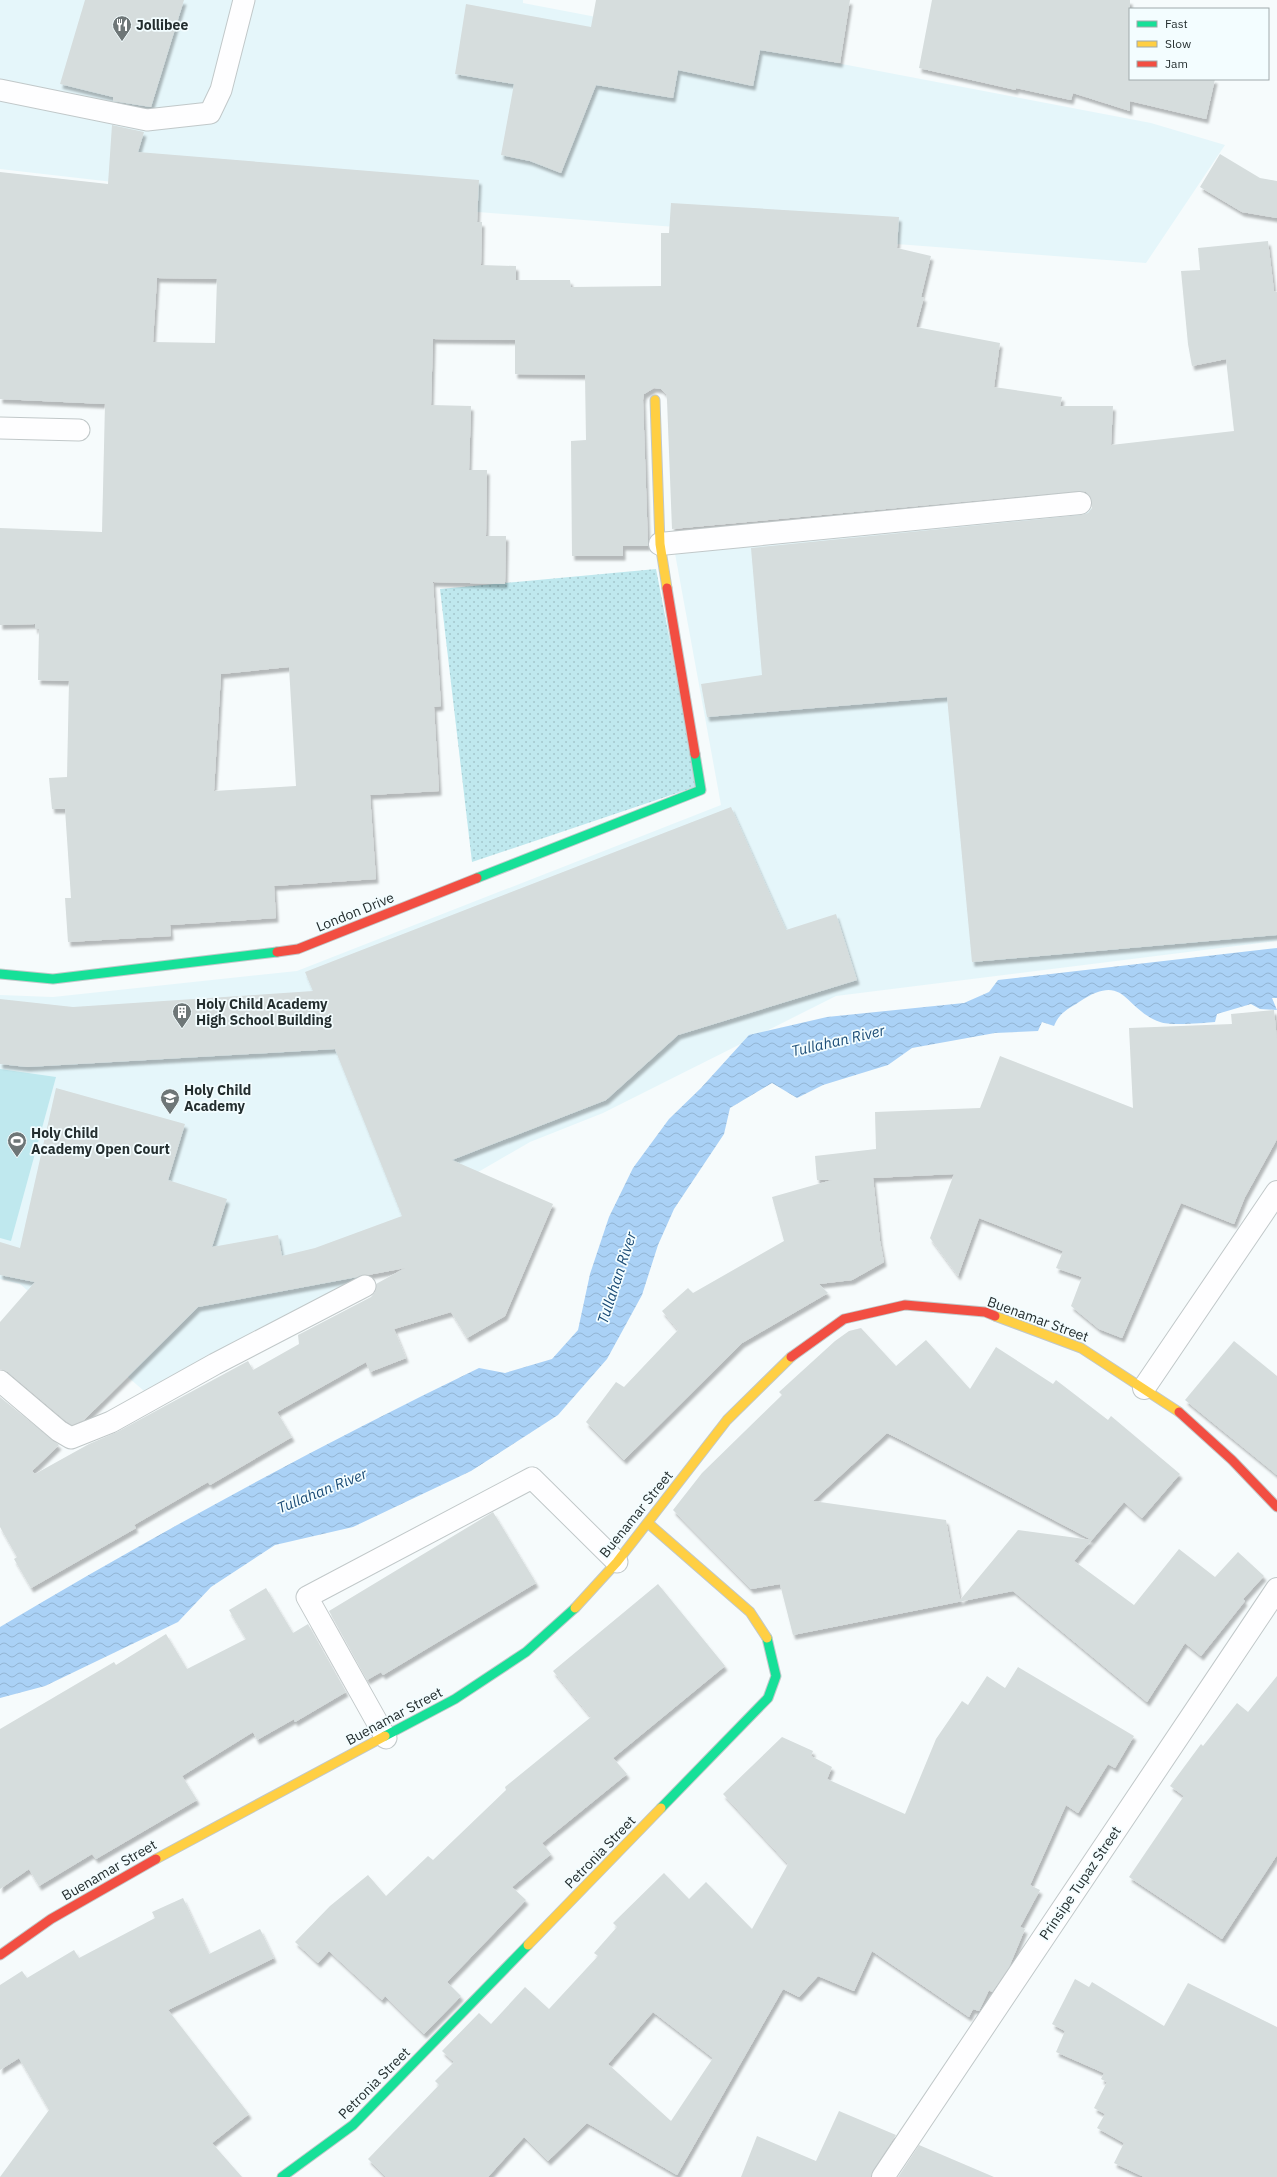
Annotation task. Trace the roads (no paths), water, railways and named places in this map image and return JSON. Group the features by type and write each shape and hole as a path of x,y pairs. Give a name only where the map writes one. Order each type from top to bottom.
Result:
{"street":[{"path":"655,400 660,544 1080,503"},
{"name":"London Drive","path":"0,974 53,979 298,949 701,790 660,544"},
{"path":"1144,1388 1277,1192"},
{"name":"Buenamar Street","path":"0,1955 51,1919 144,1865 318,1771 386,1738 455,1699 526,1652 575,1608 617,1562 727,1420 783,1363 844,1319 905,1305 985,1312 1081,1348 1175,1409 1232,1460 1277,1507"},
{"name":"Petronia Street","path":"282,2177 353,2125 768,1698 776,1676 766,1638 750,1612 648,1523"},
{"name":"Prinsipe Tupaz Street","path":"883,2177 1277,1589"}],"lane":[{"path":"0,90 147,120 210,112 221,90 244,0"},
{"path":"0,428 79,430"},
{"path":"0,1381 59,1431 71,1438 111,1422 215,1364 365,1286"},
{"path":"386,1738 307,1597 532,1478 617,1562"}],"water":[{"name":"Tullahan River","path":"1277,948 1277,998 1272,998 1277,1010 1260,1009 1251,1004 1217,1014 1215,1022 1171,1024 1160,1022 1148,1016 1116,991 1106,990 1094,993 1067,1009 1061,1014 1054,1026 1042,1022 1038,1031 995,1033 912,1048 888,1065 823,1085 797,1098 772,1083 730,1108 724,1134 674,1209 658,1245 642,1295 607,1359 558,1415 471,1471 353,1527 275,1545 211,1587 178,1622 45,1686 0,1698 0,1627 118,1558 237,1492 357,1429 479,1368 505,1373 552,1359 578,1330 590,1274 609,1217 633,1168 669,1119 701,1088 749,1035 827,1017 964,1003 989,992 998,980"}],"place":[{"name":"Jollibee","path":"122,42"},
{"name":"Holy Child Academy High School Building","path":"182,1029"},
{"name":"Holy Child Academy","path":"170,1115"},
{"name":"Holy Child Academy Open Court","path":"17,1158"}]}
